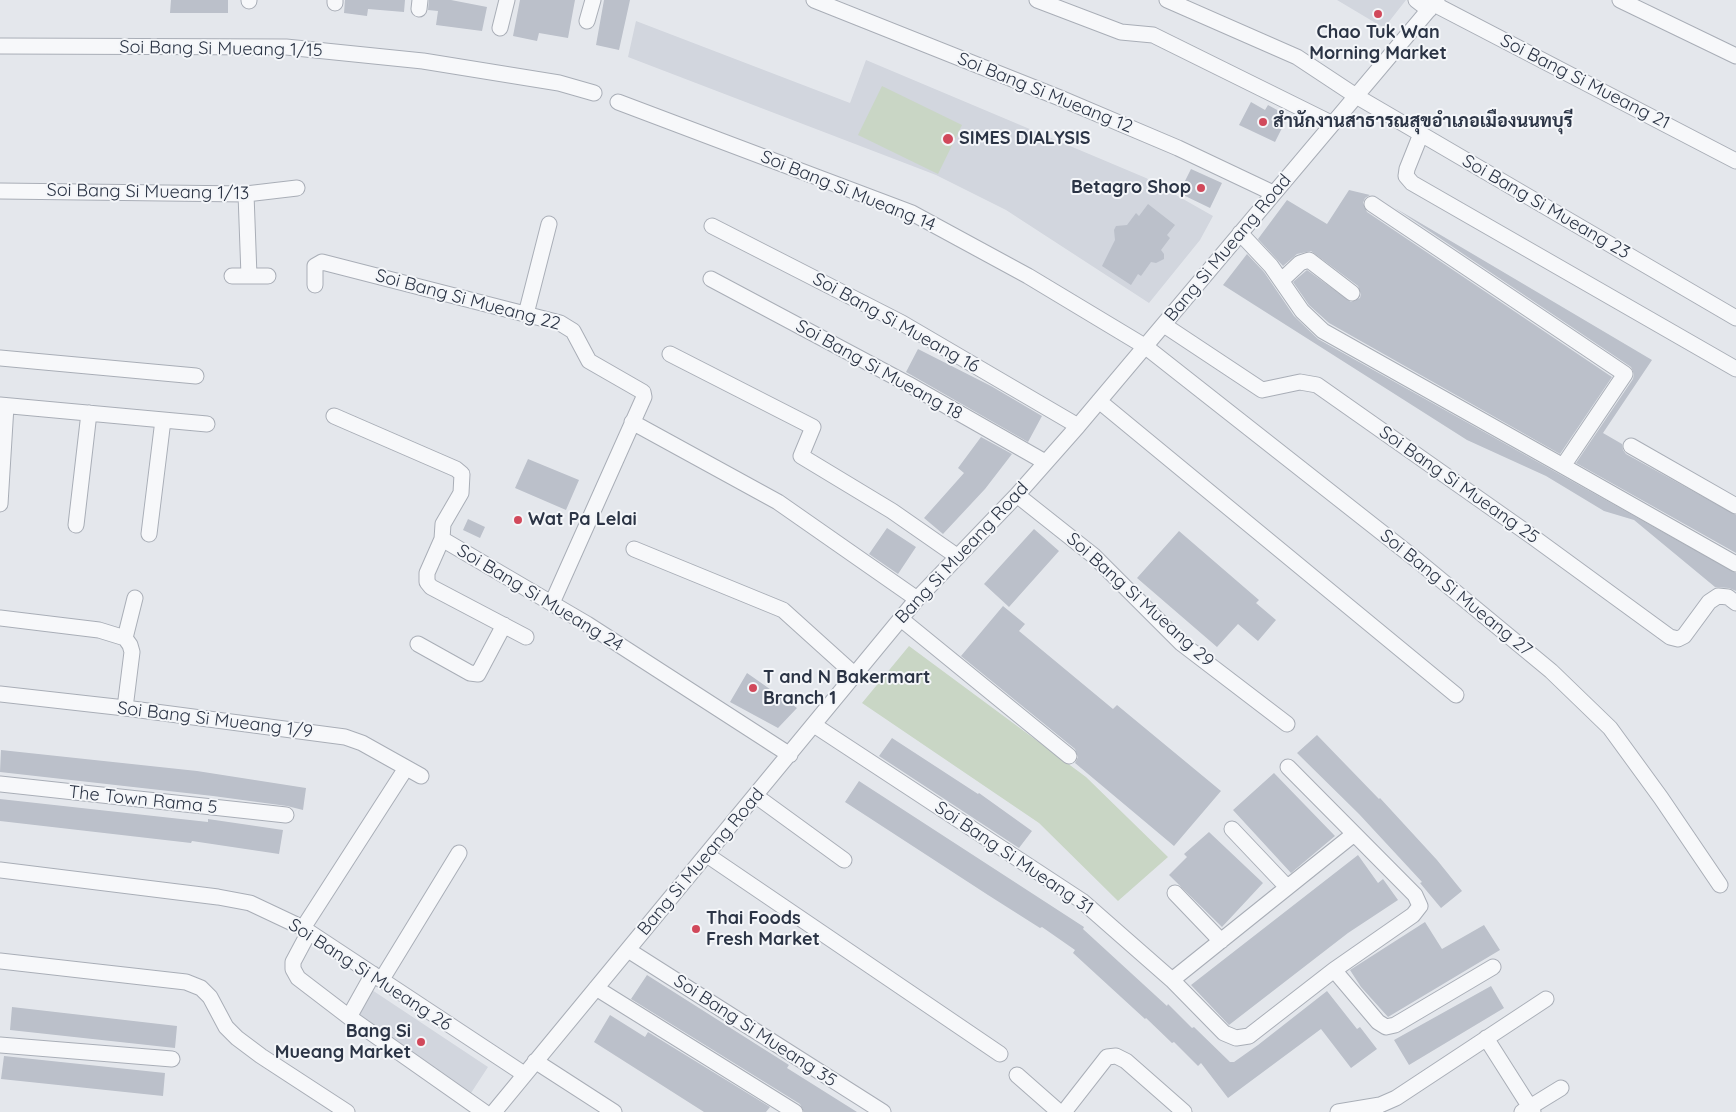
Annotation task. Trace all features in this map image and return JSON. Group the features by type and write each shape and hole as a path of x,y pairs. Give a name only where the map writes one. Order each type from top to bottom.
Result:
{"street":[{"path":"500,28 507,0"},
{"path":"587,21 593,0"},
{"name":"Soi Bang Si Mueang 12","path":"814,0 1069,102 1178,148 1273,193"},
{"path":"1037,0 1121,32 1153,35 1331,124"},
{"name":"Soi Bang Si Mueang 23","path":"1166,0 1297,57 1356,96 1736,318"},
{"name":"Soi Bang Si Mueang 21","path":"1416,0 1434,5 1736,161"},
{"path":"1620,0 1736,56"},
{"name":"Bang Si Mueang Road","path":"494,1111 708,855 917,599 1017,495 1078,426 1331,124 1434,5"},
{"name":"Soi Bang Si Mueang 1/15","path":"0,46 286,47 423,61 559,83 594,93"},
{"name":"Soi Bang Si Mueang 14","path":"618,102 912,213 1028,276 1146,347"},
{"path":"1421,134 1407,169 1406,176 1412,183 1736,369"},
{"name":"Soi Bang Si Mueang 1/13","path":"0,191 246,194 297,188"},
{"path":"246,194 249,276"},
{"path":"1372,204 1625,374 1563,466"},
{"path":"526,314 549,224"},
{"name":"Soi Bang Si Mueang 16","path":"712,226 902,323 1078,426"},
{"path":"1240,233 1282,280 1302,311 1323,331 1736,564"},
{"path":"1282,280 1300,263 1309,260 1352,293"},
{"name":"Soi Bang Si Mueang 22","path":"315,285 315,266 322,262 568,326 573,331 588,361 643,392 644,397 552,603"},
{"path":"232,276 268,276"},
{"name":"Soi Bang Si Mueang 18","path":"711,279 908,384 1045,462"},
{"name":"Soi Bang Si Mueang 25","path":"1164,325 1262,390 1300,382 1317,385 1533,537 1670,637 1678,639 1684,636 1710,602 1718,596 1728,597 1736,603"},
{"name":"Soi Bang Si Mueang 27","path":"1146,347 1418,561 1551,671 1610,728 1661,798 1720,885"},
{"path":"670,354 813,427 801,456 892,511 958,557"},
{"path":"0,358 196,376"},
{"path":"1099,401 1456,695"},
{"path":"0,504 3,405 207,424"},
{"path":"76,525 89,413"},
{"name":"Soi Bang Si Mueang 24","path":"334,416 456,469 462,474 461,493 444,524 442,539 587,624 790,755"},
{"path":"149,534 163,420"},
{"path":"632,422 778,502 917,599"},
{"path":"1631,446 1736,506"},
{"name":"Soi Bang Si Mueang 29","path":"1017,495 1094,556 1181,643 1287,724"},
{"path":"442,539 426,573 426,582 430,587 526,637"},
{"path":"634,549 783,610 855,675"},
{"path":"125,708 132,652 126,638 134,598"},
{"path":"0,618 100,630 126,638"},
{"path":"901,619 1069,756"},
{"path":"418,644 470,673 478,674 504,625"},
{"name":"Soi Bang Si Mueang 1/9","path":"0,694 125,708 345,737 362,743 421,776"},
{"name":"Soi Bang Si Mueang 31","path":"814,725 1082,901 1172,980 1224,1033 1236,1038 1249,1036 1334,970"},
{"path":"1288,767 1416,895 1420,906 1414,915 1334,970 1378,1022 1386,1027 1395,1026 1493,967"},
{"path":"406,768 306,930 292,962 293,969 298,978 349,1017 494,1111"},
{"name":"The Town Rama 5","path":"0,784 286,815"},
{"path":"756,796 844,860"},
{"path":"1232,829 1287,887"},
{"path":"1172,980 1354,834"},
{"path":"349,1017 378,977 459,853"},
{"path":"708,855 1000,1054"},
{"name":"Soi Bang Si Mueang 26","path":"0,870 226,898 250,903 306,930 378,977 425,1011 524,1074"},
{"path":"1175,893 1221,941"},
{"name":"Soi Bang Si Mueang 35","path":"628,950 882,1112"},
{"path":"0,961 186,982 201,988 210,997 226,1027 237,1038 261,1056 347,1112"},
{"path":"596,988 795,1112"},
{"path":"1338,1112 1380,1105 1396,1098 1546,999"},
{"path":"1486,1038 1528,1110 1561,1088"},
{"path":"0,1045 172,1059"},
{"path":"1064,1112 1107,1057 1116,1056 1126,1061 1184,1112"},
{"path":"535,1061 614,1112"},
{"path":"1017,1075 1059,1112"}],"shaded area":[{"name":"Chao Tuk Wan Morning Market","path":"1337,0 1406,0 1384,28"},
{"name":"SIMES DIALYSIS","path":"636,21 850,103 866,60 1146,178 1213,216 1200,240 1149,303 1006,210 936,175 628,57"},
{"name":"Bang Si Mueang Market","path":"372,990 488,1067 471,1093 355,1017"}],"green space":[{"path":"882,86 962,125 938,174 858,135"},
{"path":"909,646 1086,777 1168,857 1118,901 1039,823 862,703"}],"building":[{"path":"171,0 228,0 228,13 170,13"},
{"path":"345,0 405,0 404,12 368,9 367,16 344,13"},
{"path":"429,0 451,0 487,7 482,31 436,25 438,11 428,10"},
{"path":"520,0 575,0 568,38 539,33 537,41 513,36"},
{"path":"604,0 630,0 619,50 596,45"},
{"name":"สำนักงานสาธารณสุขอำเภอเมืองนนทบุรี","path":"1251,102 1265,110 1268,105 1279,111 1277,115 1286,120 1275,142 1239,125"},
{"name":"Betagro Shop","path":"1191,169 1222,183 1210,208 1179,193"},
{"path":"1349,190 1370,195 1365,198 1363,203 1367,212 1612,377 1560,454 1329,323 1309,305 1293,282 1307,270 1351,302 1360,298 1361,294 1358,286 1311,251 1297,254 1283,266 1258,239 1287,200 1327,224"},
{"path":"1148,204 1175,225 1167,235 1170,238 1161,250 1164,254 1164,259 1156,263 1151,262 1141,276 1138,274 1131,285 1102,266 1115,240 1114,230 1116,226 1127,225 1136,213 1139,216"},
{"path":"1395,208 1652,360 1603,433 1622,444 1626,454 1736,515 1736,553 1576,463 1633,379 1634,374 1631,367"},
{"path":"1247,254 1264,272 1294,316 1318,339 1736,573 1736,591 1729,588 1715,587 1634,520 1604,511 1546,476 1467,440 1223,285"},
{"path":"918,349 991,386 1042,416 1028,442 906,372"},
{"path":"981,437 1012,454 985,489 943,534 924,518 964,473 958,468"},
{"path":"528,459 579,480 566,510 515,488"},
{"path":"468,519 485,527 480,538 463,530"},
{"path":"887,528 916,547 898,574 869,554"},
{"path":"1034,529 1059,551 1009,607 984,584"},
{"path":"1179,531 1259,600 1256,603 1276,620 1258,641 1238,624 1217,647 1137,578"},
{"path":"1003,606 1025,624 1019,631 1113,709 1117,705 1221,791 1174,846 1075,763 1078,757 1075,749 961,656"},
{"name":"T and N Bakermart Branch 1","path":"747,673 797,708 778,728 730,702"},
{"path":"1317,735 1380,798 1437,860 1462,891 1441,908 1420,883 1422,882 1359,814 1297,753"},
{"path":"892,738 979,793 1032,831 1019,848 879,756"},
{"path":"1,750 197,771 306,788 303,810 213,796 0,772"},
{"path":"1274,773 1335,836 1291,873 1233,810"},
{"path":"859,781 1084,927 1083,929 1167,1006 1168,1004 1192,1028 1194,1027 1230,1062 1234,1062 1258,1045 1327,991 1357,1029 1360,1027 1377,1049 1351,1068 1321,1029 1228,1098 1201,1063 1198,1066 1174,1042 1172,1043 1145,1019 1073,953 1075,950 845,802"},
{"path":"0,799 208,822 208,819 283,830 279,854 192,841 191,843 0,821"},
{"path":"1209,832 1263,883 1222,927 1169,875 1187,857 1184,854"},
{"path":"1358,855 1378,883 1383,879 1398,900 1348,933 1229,1025 1191,985"},
{"path":"1425,922 1442,949 1484,925 1500,950 1388,1017 1361,987 1350,970"},
{"path":"647,975 789,1065 787,1068 857,1112 804,1112 800,1104 631,999"},
{"path":"1491,986 1504,1008 1409,1065 1394,1040"},
{"path":"12,1007 177,1026 175,1048 10,1030"},
{"path":"610,1015 645,1037 648,1032 770,1107 766,1112 704,1112 594,1042"},
{"path":"4,1056 165,1073 163,1096 1,1079"}],"place":[{"name":"Chao Tuk Wan Morning Market","path":"1378,14"},
{"name":"สำนักงานสาธารณสุขอำเภอเมืองนนทบุรี","path":"1263,122"},
{"name":"SIMES DIALYSIS","path":"948,139"},
{"name":"Betagro Shop","path":"1201,188"},
{"name":"Wat Pa Lelai","path":"518,520"},
{"name":"T and N Bakermart Branch 1","path":"753,688"},
{"name":"Thai Foods Fresh Market","path":"696,929"},
{"name":"Bang Si Mueang Market","path":"421,1042"}]}
